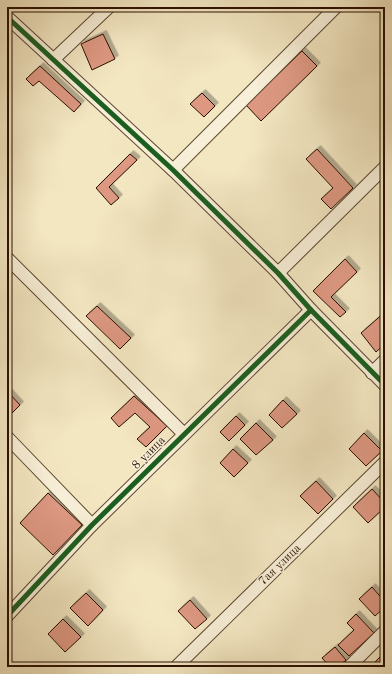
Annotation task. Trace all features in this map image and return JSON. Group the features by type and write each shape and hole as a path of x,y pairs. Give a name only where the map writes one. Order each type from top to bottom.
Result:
{"street":[{"path":"53,60 109,7"},
{"path":"172,170 336,7"},
{"path":"7,17 172,170 278,273 311,310 385,385"},
{"path":"278,273 385,168"},
{"path":"7,258 184,434"},
{"name":"8 улица","path":"7,616 92,524 311,310"},
{"path":"372,373 385,360"},
{"path":"7,437 92,524"},
{"name":"7ая улица","path":"176,667 385,462"},
{"path":"349,667 385,631"}],"building":[{"path":"103,34 115,59 92,70 81,44"},
{"path":"302,51 317,66 261,121 246,105"},
{"path":"40,66 81,104 74,112 39,81 33,86 26,79"},
{"path":"202,93 215,106 204,117 190,104"},
{"path":"317,149 353,188 331,209 321,199 333,188 306,159"},
{"path":"130,154 137,160 109,187 119,198 111,205 96,188"},
{"path":"345,259 357,272 331,297 346,312 340,317 313,291"},
{"path":"97,306 131,338 120,349 86,316"},
{"path":"385,312 385,344 376,352 361,333"},
{"path":"8,392 20,405 7,418 7,393"},
{"path":"134,396 167,426 146,447 137,439 150,427 135,413 119,427 111,418"},
{"path":"283,400 297,414 282,428 269,415"},
{"path":"236,416 245,425 229,441 220,432"},
{"path":"256,423 273,440 256,455 240,439"},
{"path":"364,433 382,451 366,466 349,449"},
{"path":"233,449 248,463 234,477 220,463"},
{"path":"316,481 333,499 318,514 300,496"},
{"path":"372,489 385,503 385,507 368,523 353,507"},
{"path":"48,493 82,525 53,555 20,523"},
{"path":"372,587 385,602 385,607 375,616 359,599"},
{"path":"86,593 103,610 88,626 70,608"},
{"path":"190,600 207,619 195,629 178,611"},
{"path":"356,614 374,633 349,656 338,645 354,630 347,623"},
{"path":"63,619 81,637 65,652 48,634"},
{"path":"335,647 346,660 338,667 330,667 322,658"},
{"path":"385,652 385,667 374,667 372,665"}],"cycle path":[{"path":"7,17 173,170 278,273 311,310 385,385"},
{"path":"7,616 92,525 311,310"}]}
